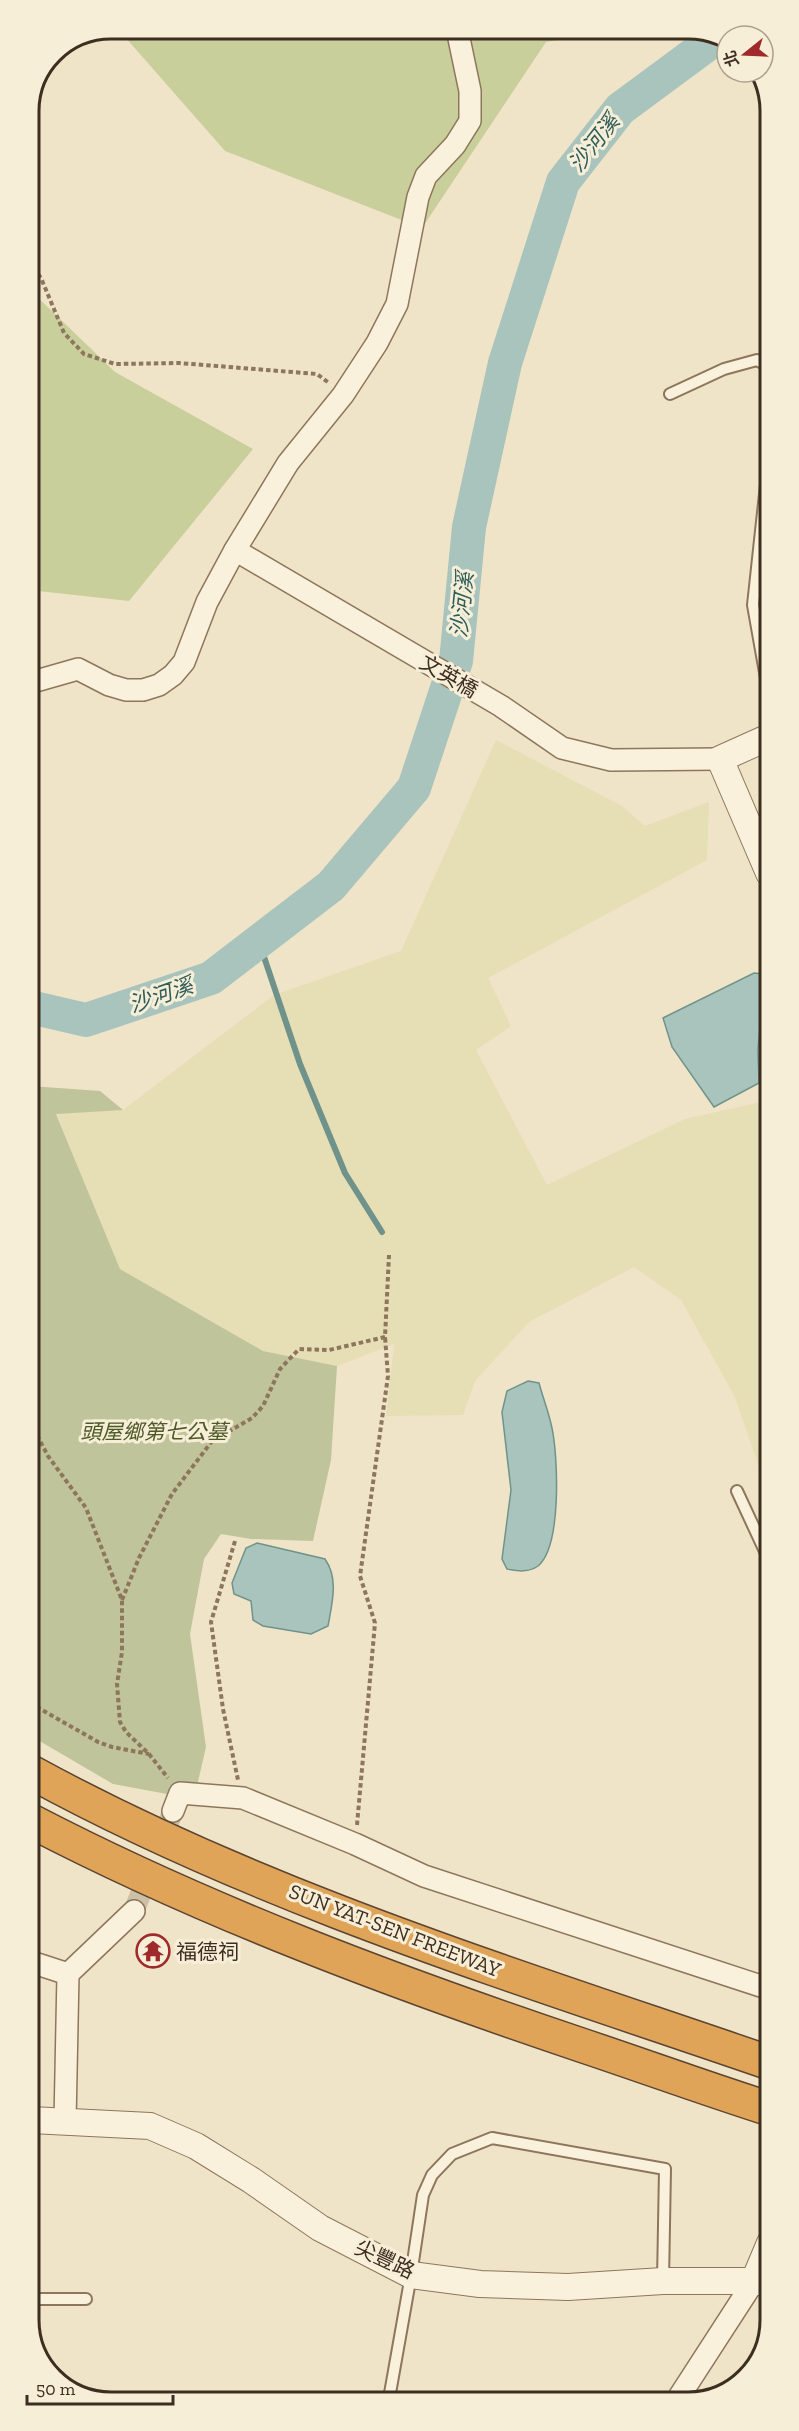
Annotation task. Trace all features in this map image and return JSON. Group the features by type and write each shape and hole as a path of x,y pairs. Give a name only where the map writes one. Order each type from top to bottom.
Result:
{"highway":[{"name":"SUN YAT-SEN FREEWAY","path":"39,1776 86,1802 326,1906 496,1969 760,2060"},
{"path":"39,1825 181,1892 312,1947 480,2011 760,2106"}],"street":[{"path":"39,680 78,669 109,685 126,690 143,690 173,675 184,662 207,602 234,550 288,463 344,394 378,343 396,304 418,197 426,176 455,145 470,121 470,91 459,39"},
{"name":"文英橋","path":"234,550 501,706 562,748 611,760 720,759"},
{"path":"760,746 720,759 760,852"},
{"path":"176,1802 243,1798 355,1844 424,1876 760,1986"},
{"path":"65,2122 68,1974 134,1911"},
{"path":"39,1965 68,1974"},
{"name":"尖豐路","path":"39,2120 150,2126 196,2146 251,2180 320,2228 411,2275 480,2284 546,2286 663,2281 760,2282"},
{"path":"683,2392 760,2285"}],"lane":[{"path":"670,394 724,369 757,360 760,362"},
{"path":"760,540 753,605 760,647"},
{"path":"737,1491 760,1540"},
{"path":"389,2392 423,2195 432,2175 452,2154 492,2138 665,2169 663,2281"},
{"path":"39,2299 86,2299"}],"path":[{"path":"39,275 64,333 84,354 115,364 179,363 317,374 344,394"},
{"path":"355,1844 375,1623 360,1576 388,1376 385,1337 390,1255"},
{"path":"122,1600 139,1558 172,1494 212,1441 252,1418 263,1406 280,1369 299,1349 329,1350 385,1337"},
{"path":"39,1439 48,1456 86,1508 122,1600 122,1652 117,1684 120,1722 126,1732 149,1754 176,1802"},
{"path":"235,1541 211,1622 223,1709 243,1798"},
{"path":"39,1708 98,1742 149,1754"}],"shaded area":[{"path":"496,740 622,806 645,826 709,802 707,860 488,978 511,1026 476,1050 547,1185 685,1119 760,1102 760,1470 735,1397 681,1300 634,1267 529,1322 475,1381 463,1415 386,1416 394,1344 337,1366 263,1351 120,1269 56,1113 123,1110 274,995 401,951"}],"green space":[{"path":"127,39 565,39 546,42 422,228 225,151"},
{"path":"39,299 115,372 253,449 129,601 39,591"},
{"name":"頭屋鄉第七公墓","path":"39,1087 100,1091 123,1110 56,1114 120,1269 263,1351 337,1366 331,1460 313,1541 251,1539 221,1534 204,1559 190,1634 206,1747 194,1799 113,1784 39,1741"}],"water":[{"path":"754,973 760,974 759,1083 714,1107 672,1047 663,1018"},
{"path":"528,1381 539,1383 551,1422 557,1479 555,1521 546,1556 538,1566 527,1571 519,1571 507,1569 502,1559 511,1490 502,1412 507,1391"},
{"path":"257,1543 325,1559 333,1583 328,1626 311,1634 263,1626 253,1620 251,1601 234,1594 232,1583 246,1548"}],"waterway":[{"name":"沙河溪","path":"39,1009 86,1020 211,978 331,886 414,788 456,661 469,527 505,363 563,182 620,109 710,42"},
{"path":"259,942 300,1064 345,1173 382,1232"}],"tunnel":[{"path":"134,1911 173,1811"}],"place":[{"name":"福德祠","path":"153,1951"}]}
